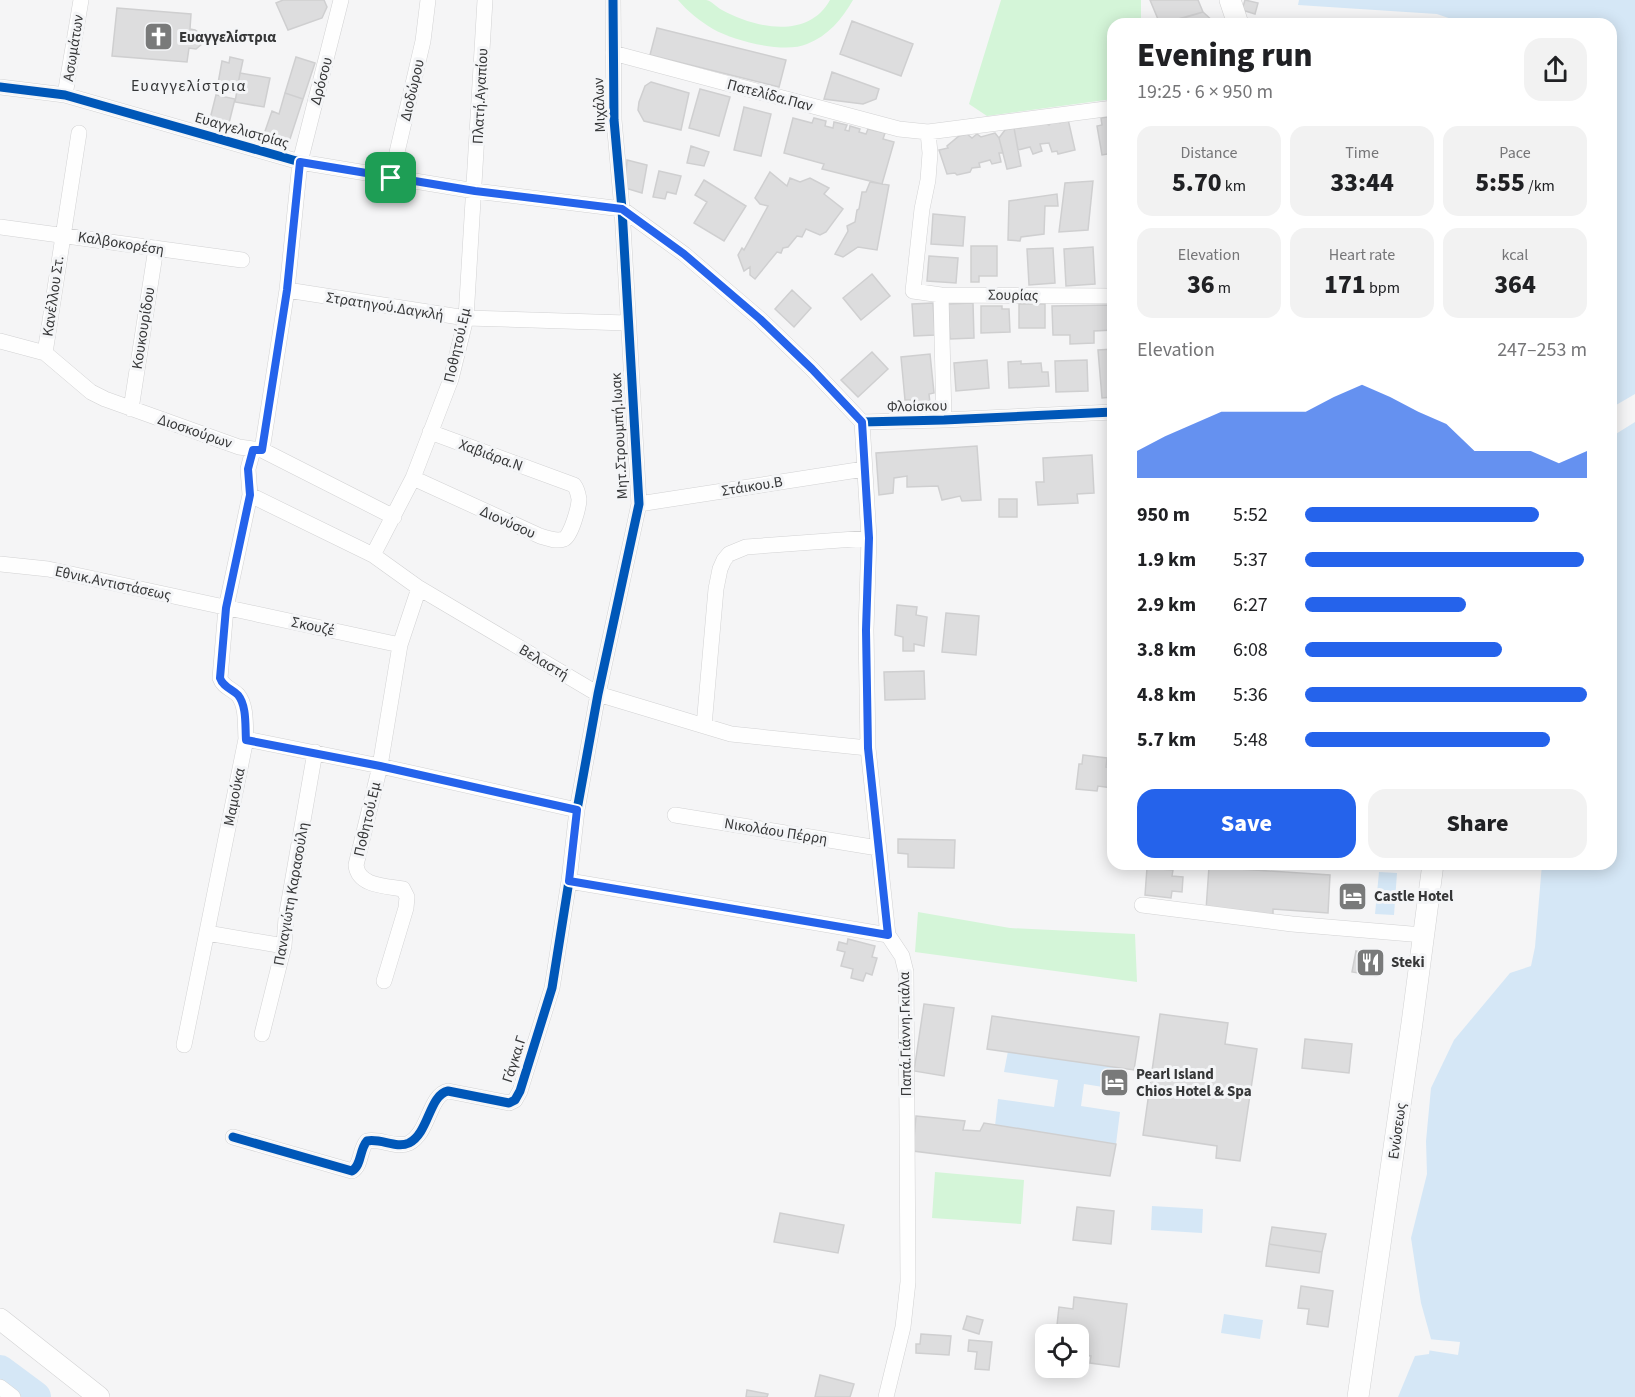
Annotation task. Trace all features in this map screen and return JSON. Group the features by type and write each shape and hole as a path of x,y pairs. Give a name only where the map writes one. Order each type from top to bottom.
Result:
{"main road":[{"path":"1230,0 1236,18"},
{"name":"Ενώσεως","path":"1358,1397 1432,870"},
{"path":"0,1319 99,1397"},
{"path":"0,1335 79,1397"}],"street":[{"name":"Ασωμάτων","path":"65,95 81,0"},
{"name":"Δρόσου","path":"300,162 341,0"},
{"name":"Διοδώρου","path":"391,178 423,41 428,0"},
{"name":"Πλατή.Αγαπίου","path":"475,191 485,0"},
{"name":"Μιχάλων","path":"613,0 614,120 622,209"},
{"name":"Πατελίδα.Παν","path":"613,53 899,129 928,132 1107,109"},
{"name":"Ευαγγελιστρίας","path":"0,87 65,95 300,162 475,191 622,209"},
{"name":"Σουρίας","path":"928,132 930,153 928,180 922,208 913,291 941,295 1107,296"},
{"name":"Κανέλλου Στ.","path":"45,353 79,133"},
{"name":"Μαμούκα","path":"184,1045 246,740 245,714 239,696 223,684 220,678 226,608 250,495 248,469 257,450 287,290 300,162"},
{"name":"Ποθητού.Εμ","path":"373,555 413,478 450,379 466,318 475,191"},
{"name":"Μητ.Στρουμπή.Ιωακ","path":"598,694 639,504 622,209"},
{"path":"622,209 684,254 760,319 862,422"},
{"name":"Καλβοκορέση","path":"0,226 242,260"},
{"name":"Κουκουρίδου","path":"131,409 156,248"},
{"name":"Στρατηγού.Δαγκλή","path":"287,290 466,318 627,322"},
{"path":"941,295 944,420"},
{"name":"Διοσκούρων","path":"0,341 45,353 91,392 105,399 239,447 257,450 394,517"},
{"name":"Φλοίσκου","path":"862,422 1107,412"},
{"name":"Παπά.Γιάννη.Γκιάλα","path":"862,422 869,538 866,630 868,748 888,935 902,956 906,972 908,1282 903,1327 886,1397"},
{"name":"Χαβιάρα.Ν","path":"430,432 552,477"},
{"name":"Στάικου.Β","path":"639,504 864,469"},
{"name":"Διονύσου","path":"413,478 518,527 555,540 569,535 579,498 574,485 552,477"},
{"name":"Βελαστή","path":"250,495 373,555 419,588 598,694 732,734 868,748"},
{"path":"704,726 716,589 724,560 737,549 746,547 869,538"},
{"name":"Εθνικ.Αντιστάσεως","path":"0,564 48,569 226,608"},
{"name":"Ποθητού.Εμ","path":"384,981 406,908 407,897 402,889 364,881 357,872 356,865 380,766 400,645 419,588"},
{"name":"Σκουζέ","path":"226,608 400,645"},
{"name":"Γάγκα.Γ","path":"233,1137 352,1171 357,1168 363,1146 367,1141 400,1145 409,1143 415,1138 427,1121 437,1097 443,1091 448,1090 509,1103 515,1100 520,1091 552,988 569,881 577,810 598,694"},
{"path":"246,740 315,752 577,810"},
{"name":"Παναγιώτη Καρασούλη","path":"262,1034 284,946 286,918 315,752"},
{"name":"Νικολάου Πέρρη","path":"675,815 878,848"},
{"path":"569,881 888,935"},
{"path":"1142,905 1292,924 1423,935"},
{"path":"207,933 284,946"},
{"path":"0,1387 13,1397"}],"green space":[{"path":"678,0 706,0 750,22 780,27 808,21 820,13 830,0 853,0 828,32 815,41 798,47 786,48 746,42 722,34 699,19"},
{"path":"1001,0 1141,0 1141,18 1107,18 1107,100 987,116 969,104"},
{"path":"918,912 1010,928 1135,934 1137,982 915,952"},
{"path":"935,1172 1024,1180 1021,1224 932,1218"}],"water":[{"path":"1299,0 1635,0 1635,394 1617,404 1617,18 1448,18 1437,14 1298,5"},
{"path":"1635,422 1635,1397 1398,1397 1415,1356 1429,1354 1431,1339 1421,1303 1411,1238 1427,1174 1426,1141 1431,1088 1454,1040 1510,973 1531,966 1535,947 1541,870 1617,870 1617,433"},
{"path":"1379,872 1397,873 1394,915 1375,914"},
{"path":"1008,1051 1125,1068 1122,1090 1084,1084 1081,1106 1120,1112 1116,1144 995,1126 998,1099 1054,1107 1058,1080 1004,1072"},
{"path":"1152,1206 1203,1209 1202,1233 1151,1230"},
{"path":"1224,1314 1263,1320 1260,1339 1221,1333"}],"pier":[{"path":"1428,1339 1460,1342 1458,1355 1427,1350"}],"building":[{"path":"283,0 324,0 327,7 322,18 288,30 276,3"},
{"path":"1150,0 1198,0 1203,12 1182,18 1158,18"},
{"path":"1245,0 1258,3 1255,14 1242,10"},
{"name":"Ευαγγελίστρια","path":"117,8 191,14 190,29 201,34 202,44 196,49 189,48 187,62 112,56"},
{"path":"1203,12 1210,18 1184,18"},
{"path":"852,21 913,44 901,76 840,54"},
{"path":"657,28 786,60 779,87 650,55"},
{"path":"230,57 243,60 236,93 217,89 222,61 229,63"},
{"path":"296,57 315,63 303,99 285,93"},
{"path":"832,72 879,89 876,99 863,104 824,99"},
{"path":"240,73 270,78 264,107 235,102"},
{"path":"651,82 689,93 681,130 644,121 638,110 639,102 645,86"},
{"path":"700,89 730,97 719,136 689,128"},
{"path":"285,93 303,99 288,145 263,137 272,111 279,114"},
{"path":"216,95 235,99 228,127 209,123"},
{"path":"744,107 771,114 761,156 734,150"},
{"path":"1107,117 1107,154 1102,155 1097,126 1102,125 1101,118"},
{"path":"793,118 812,123 814,118 826,121 825,126 833,128 834,122 847,125 845,130 849,131 850,126 866,134 868,129 885,133 883,139 894,142 882,184 822,169 824,164 784,153"},
{"path":"1054,119 1060,123 1068,119 1075,150 1058,154 1057,151 1052,152 1049,143 1040,144 1042,151 1033,154 1030,147 1018,150 1014,128 1044,122 1049,125"},
{"path":"1014,128 1021,166 1007,169 999,138 1005,130"},
{"path":"995,133 999,138 1003,153 999,153 1001,162 992,164 990,160 979,163 980,167 972,168 970,172 957,175 947,174 939,150 948,148 947,146 959,136 967,134 972,138 977,134 981,137"},
{"path":"691,146 709,152 704,166 687,163"},
{"path":"627,160 647,165 642,193 625,188"},
{"path":"659,171 681,176 676,194 667,192 665,199 653,197"},
{"path":"770,172 787,186 790,178 800,182 810,178 829,188 824,194 843,209 826,232 820,235 806,229 802,237 797,236 788,247 783,248 781,253 777,252 755,279 750,275 750,267 744,271 738,255 742,248 744,250 768,206 760,204 755,198"},
{"path":"704,180 746,206 724,241 694,223 707,202 695,195"},
{"path":"1093,181 1088,230 1059,232 1065,183"},
{"path":"870,182 889,185 877,250 858,247 843,257 835,254 848,231 847,226 855,222 862,192 866,192"},
{"path":"1057,194 1058,206 1045,206 1044,234 1021,237 1020,241 1008,240 1009,201"},
{"path":"933,214 965,217 963,246 931,244"},
{"path":"971,246 997,246 997,276 979,276 979,282 971,282"},
{"path":"1093,247 1095,284 1066,286 1064,249"},
{"path":"1053,248 1055,283 1029,285 1027,249"},
{"path":"929,256 958,258 956,283 927,281"},
{"path":"872,274 890,296 861,320 843,298"},
{"path":"792,290 811,308 794,327 775,309"},
{"path":"933,303 935,335 914,336 912,304"},
{"path":"973,303 974,338 950,339 948,304"},
{"path":"1019,304 1045,304 1045,328 1019,328"},
{"path":"1107,305 1107,330 1094,331 1094,343 1070,344 1070,335 1053,335 1052,306"},
{"path":"981,306 1002,306 1002,309 1009,309 1010,332 981,333"},
{"path":"1107,349 1107,398 1102,398 1098,350"},
{"path":"872,352 888,369 858,397 841,380"},
{"path":"930,354 934,393 929,394 930,403 912,405 911,400 905,400 901,357"},
{"path":"987,360 989,388 956,391 954,363"},
{"path":"1087,360 1088,391 1056,392 1055,361"},
{"path":"1021,361 1021,364 1041,363 1042,372 1048,372 1049,386 1009,388 1008,362"},
{"path":"977,446 981,500 962,501 960,496 942,500 938,486 907,487 907,476 894,478 893,493 879,495 876,453"},
{"path":"1092,455 1094,493 1077,494 1078,503 1038,505 1036,482 1044,482 1043,458"},
{"path":"999,499 1017,499 1017,517 999,517"},
{"path":"897,605 917,607 916,615 927,617 924,646 914,644 914,651 903,651 903,637 895,635"},
{"path":"946,613 979,616 976,655 942,652"},
{"path":"924,671 925,699 885,700 884,672"},
{"path":"1083,755 1107,758 1107,787 1098,786 1097,791 1076,789 1079,764 1082,764"},
{"path":"898,839 955,840 954,868 908,867 908,854 898,853"},
{"path":"1147,870 1173,870 1172,876 1183,877 1182,892 1172,891 1171,898 1145,895"},
{"path":"1209,870 1254,870 1330,875 1328,913 1273,909 1273,915 1206,910"},
{"path":"848,939 875,946 872,957 877,958 872,975 866,973 863,981 851,978 853,969 841,966 845,952 837,950 839,942 847,944"},
{"path":"1356,951 1380,956 1376,976 1352,972"},
{"path":"924,1004 954,1008 944,1076 914,1071"},
{"path":"1160,1014 1228,1023 1225,1044 1257,1049 1240,1161 1216,1158 1217,1146 1143,1135"},
{"path":"992,1016 1139,1037 1134,1070 987,1049"},
{"path":"1305,1039 1352,1044 1349,1073 1302,1068"},
{"path":"916,1116 965,1121 963,1130 980,1131 984,1123 1116,1144 1110,1176 913,1151"},
{"path":"1077,1207 1114,1211 1111,1244 1073,1240"},
{"path":"780,1213 844,1225 838,1253 774,1242"},
{"path":"1272,1227 1326,1234 1322,1252 1269,1244"},
{"path":"1269,1244 1322,1252 1319,1273 1266,1266"},
{"path":"1301,1286 1333,1291 1328,1327 1307,1324 1309,1309 1298,1308"},
{"path":"1074,1297 1127,1304 1119,1367 1090,1363 1089,1324 1057,1324 1059,1307 1073,1309"},
{"path":"967,1316 983,1320 979,1334 963,1329"},
{"path":"921,1334 951,1336 949,1355 916,1353 916,1344 920,1344"},
{"path":"969,1340 992,1342 989,1370 975,1369 977,1352 968,1351"},
{"path":"820,1375 854,1384 850,1397 815,1397"},
{"path":"747,1390 768,1394 767,1397 746,1397"}],"waterway":[{"path":"0,1371 35,1397"}],"cycle path":[{"path":"233,1137 352,1171 367,1141 404,1145 416,1138 437,1099 448,1091 509,1103 515,1100 520,1091 552,988 569,881 577,810 598,694 639,504 622,209 614,120 613,0"},
{"path":"0,87 65,95 300,162 475,191 622,209 684,254 760,319 862,422 1107,412"}],"place":[{"name":"Ευαγγελίστρια","path":"158,37"},
{"name":"Castle Hotel","path":"1353,896"},
{"name":"Steki","path":"1370,962"},
{"name":"Pearl Island Chios Hotel & Spa","path":"1115,1083"}],"district":[{"name":"Ευαγγελίστρια","path":"189,85"}],"route":[{"path":"300,162 391,178 622,209 684,254 760,319 862,422 869,538 866,630 868,748 888,935 569,881 577,810 315,752 246,740 245,714 242,703 239,696 223,684 220,678 226,608 250,495 248,469 253,450 262,450 287,290 300,162"}]}
